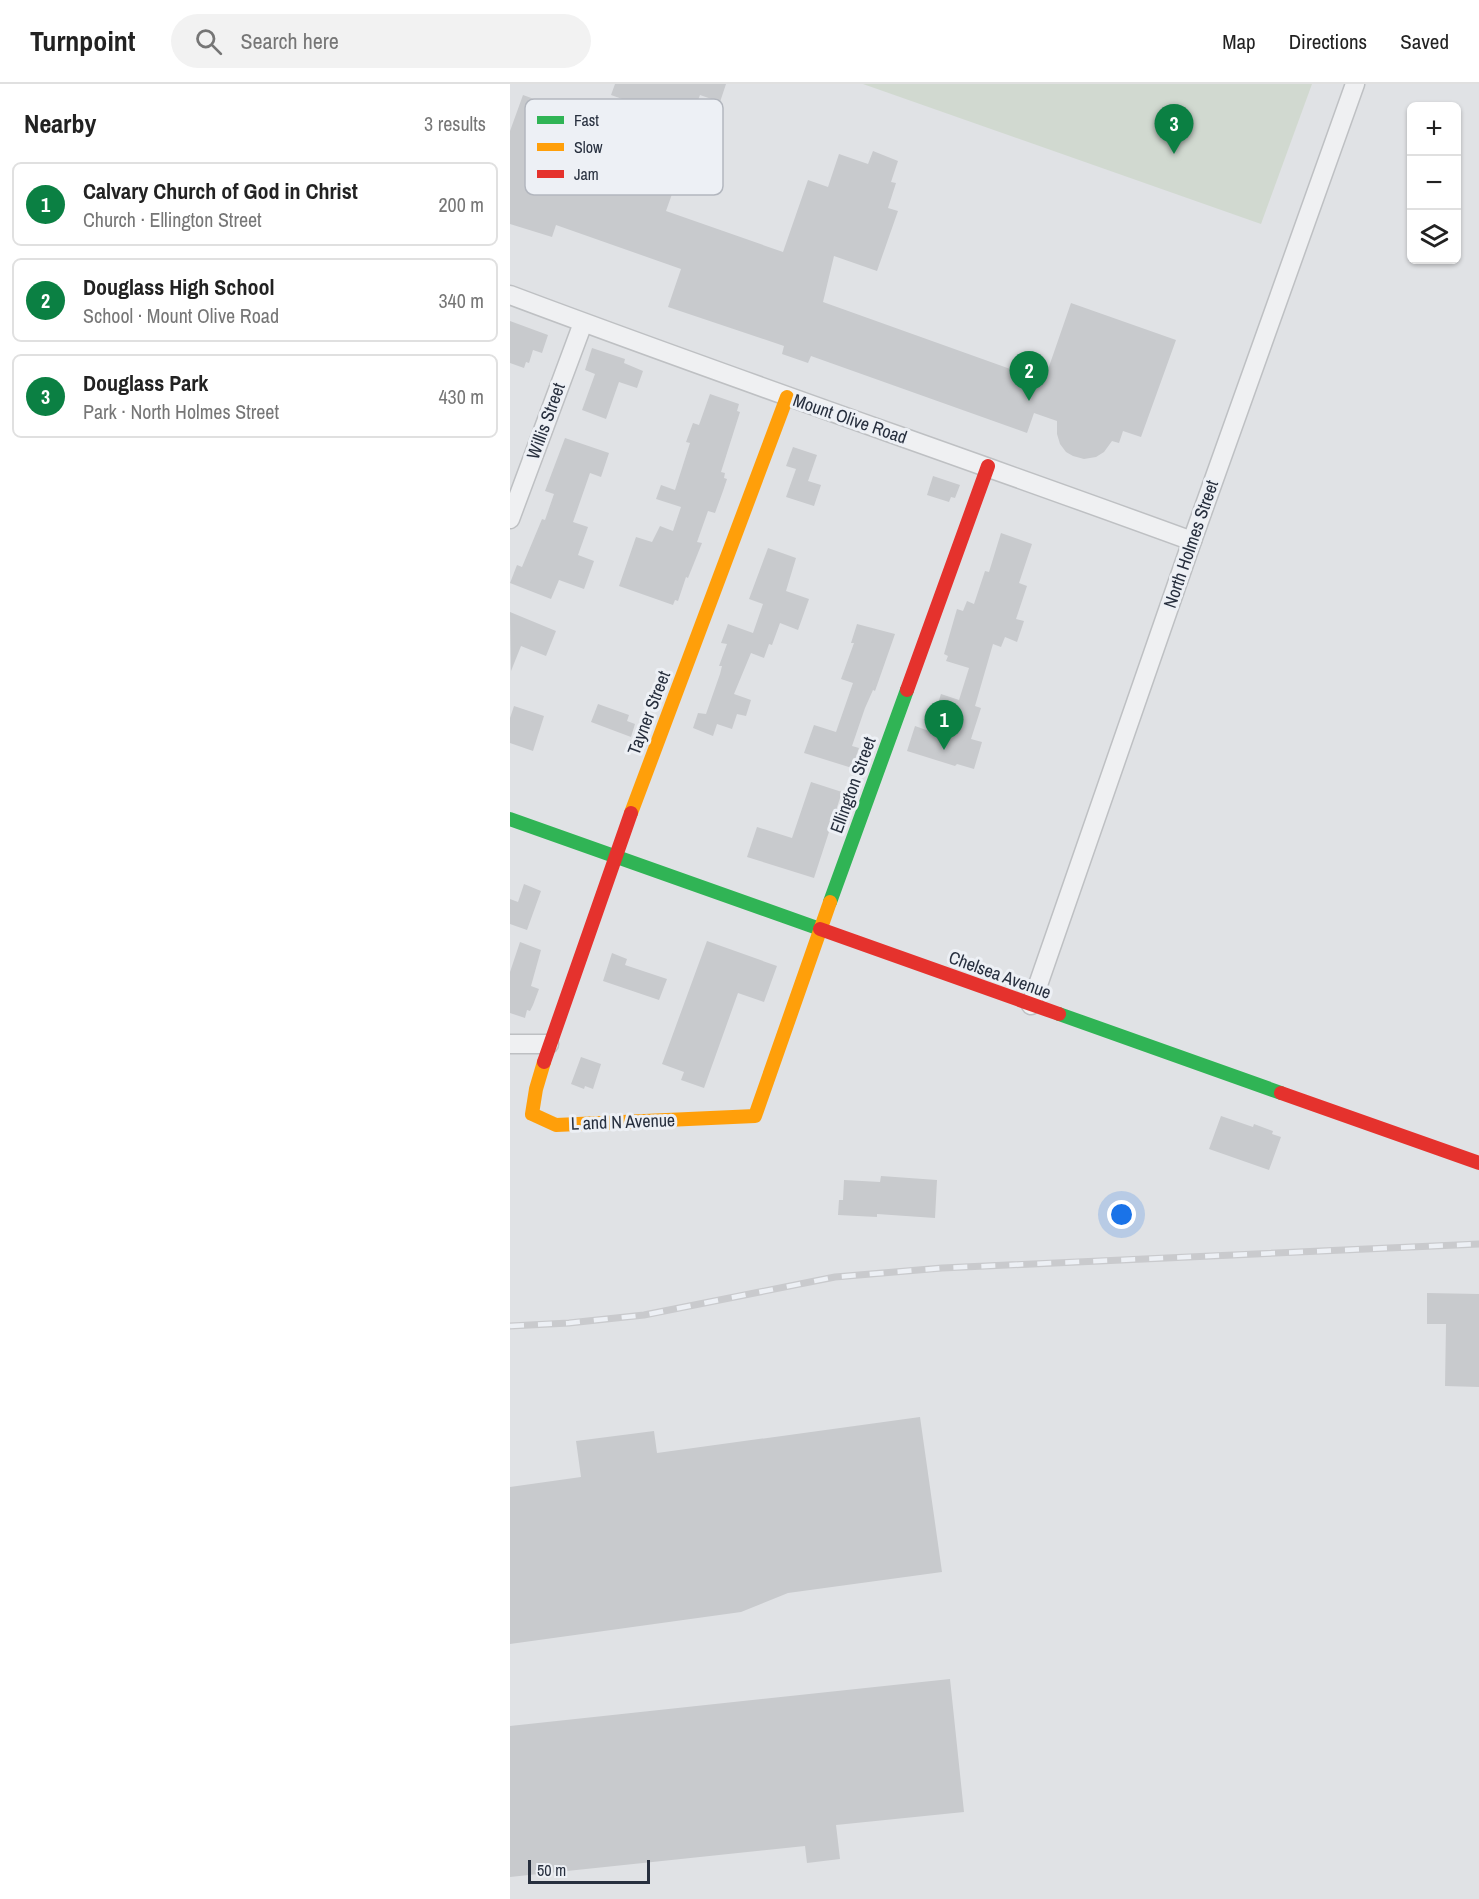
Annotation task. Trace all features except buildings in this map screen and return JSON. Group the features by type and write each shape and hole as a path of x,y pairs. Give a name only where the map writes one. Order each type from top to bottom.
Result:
{"street":[{"name":"North Holmes Street","path":"1031,1005 1192,541 1355,84"},
{"name":"Mount Olive Road","path":"510,295 787,397 988,466 1192,541"},
{"name":"Willis Street","path":"510,519 583,323"},
{"name":"Tayner Street","path":"549,1044 615,857 787,397"},
{"name":"Ellington Street","path":"755,1116 820,929 988,466"},
{"name":"Chelsea Avenue","path":"510,819 1479,1163"},
{"path":"510,1044 549,1044"},
{"name":"L and N Avenue","path":"549,1044 536,1089 532,1114 556,1125 755,1116"}],"shaded area":[{"path":"863,84 1312,84 1261,224"}],"railway":[{"path":"510,1326 569,1323 644,1315 835,1277 942,1268 1479,1244"}],"traffic: fast":[{"path":"830,902 907,690"},
{"path":"510,819 820,929"},
{"path":"1059,1014 1281,1093"}],"traffic: slow":[{"path":"631,813 787,397"},
{"path":"544,1062 532,1114 556,1125 755,1116 830,902"}],"traffic: jam":[{"path":"907,690 988,466"},
{"path":"544,1062 631,813"},
{"path":"820,929 1059,1014"},
{"path":"1281,1093 1479,1163"}],"place":[{"name":"Douglass Park","path":"1174,154"},
{"name":"Douglass High School","path":"1029,401"},
{"name":"Calvary Church of God in Christ","path":"944,750"}]}
